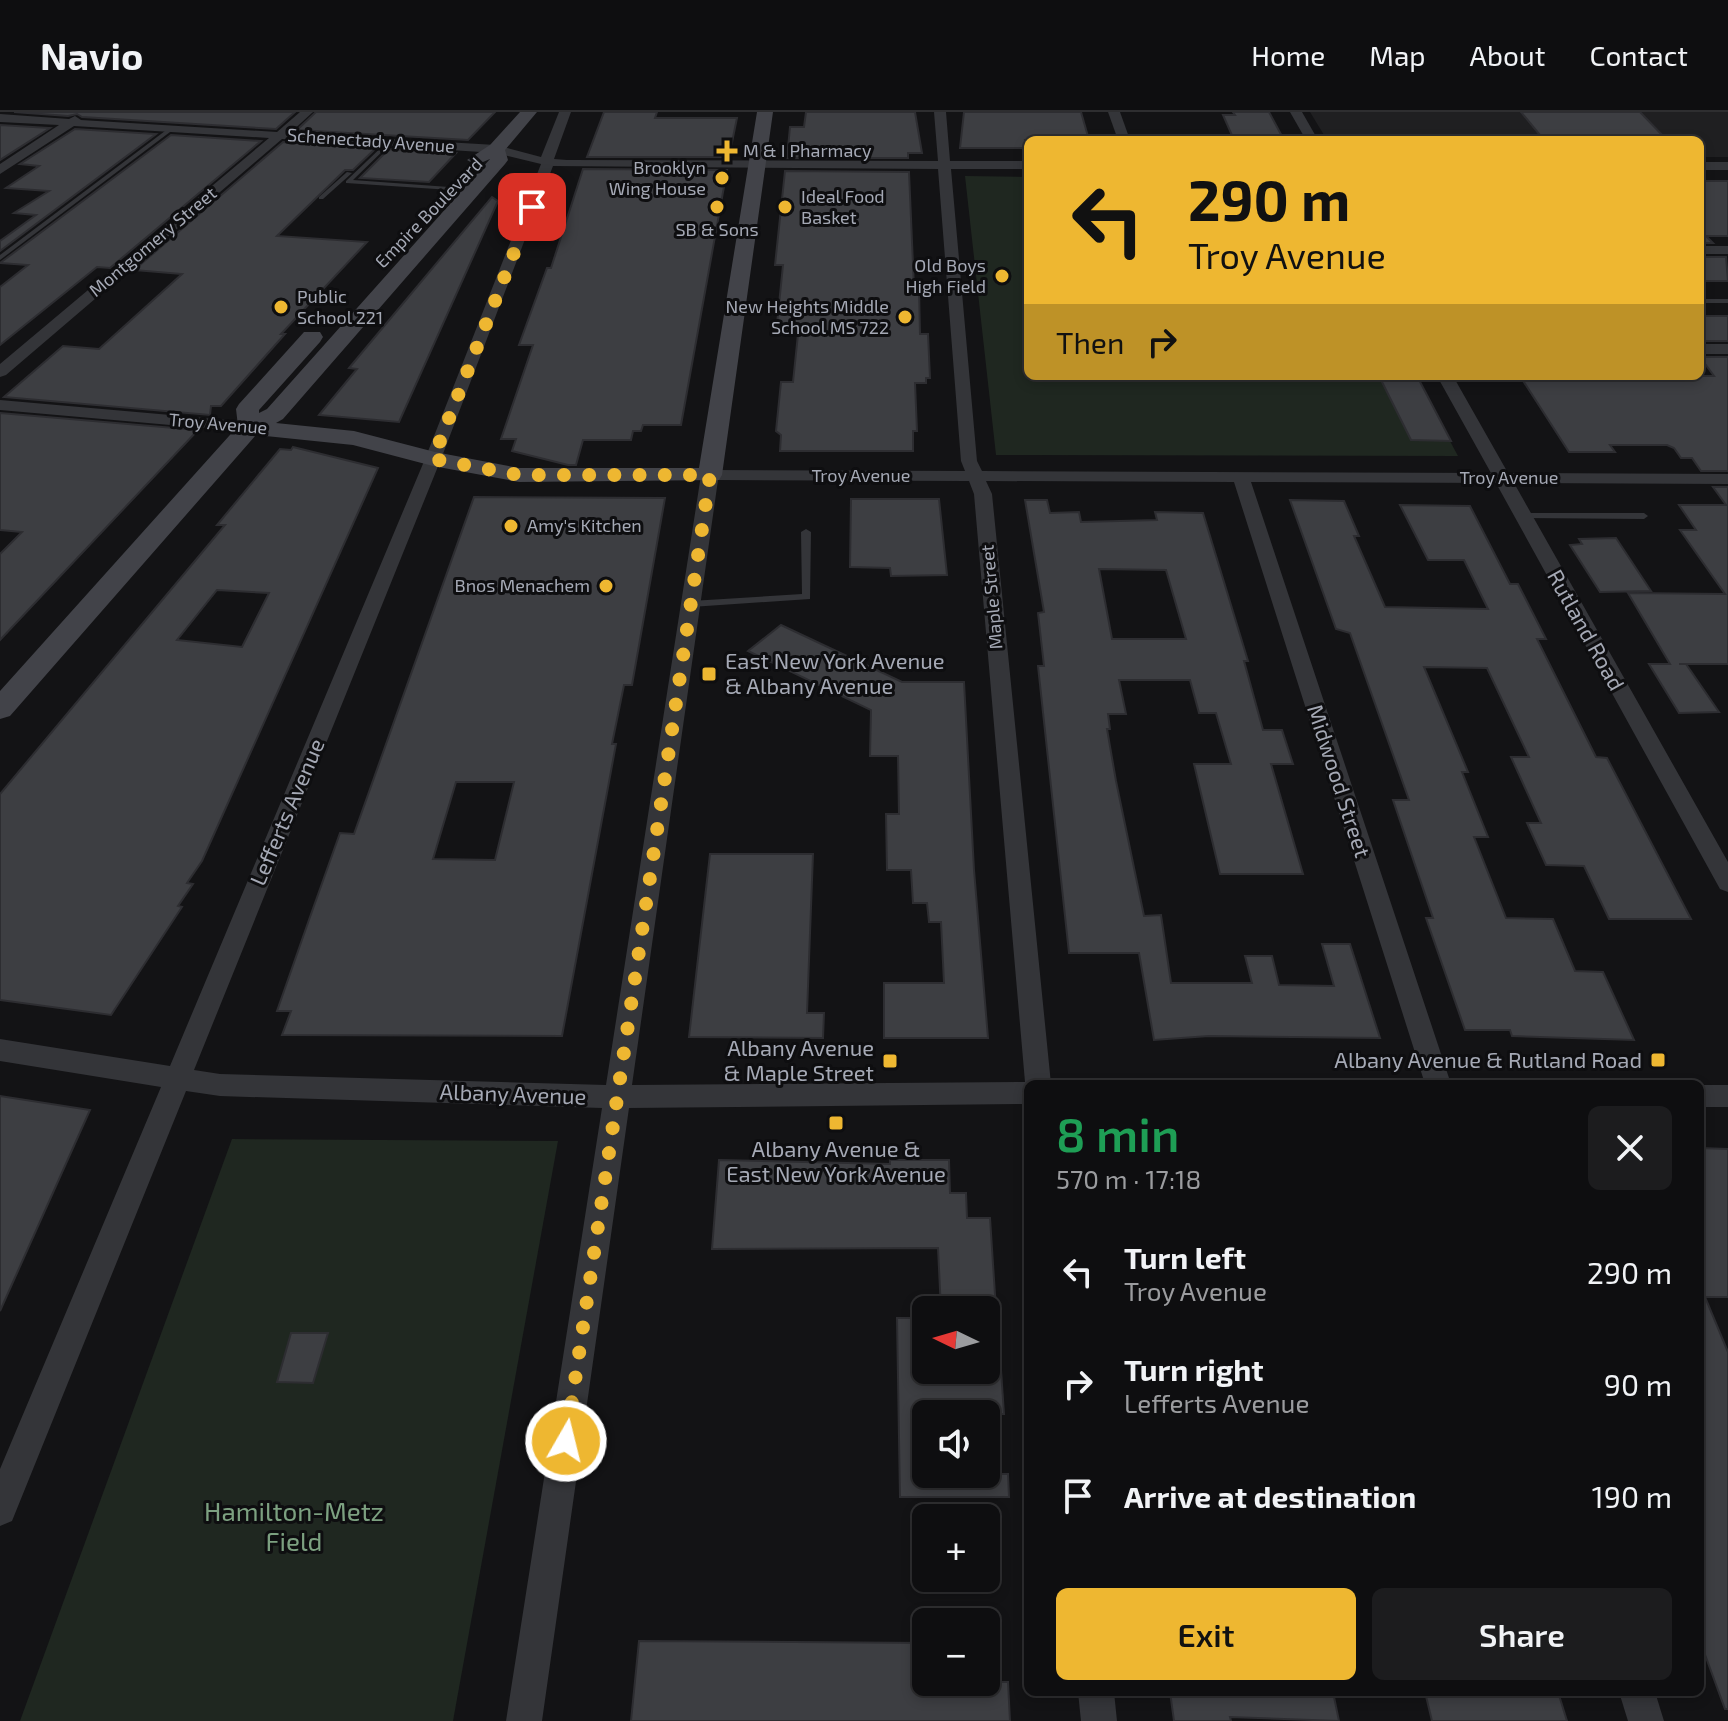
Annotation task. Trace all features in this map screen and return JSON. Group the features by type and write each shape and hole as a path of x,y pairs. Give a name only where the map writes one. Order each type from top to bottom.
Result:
{"main road":[{"name":"Empire Boulevard","path":"403,238 476,159 496,149 529,112"},
{"path":"710,475 765,112"},
{"name":"Empire Boulevard","path":"0,709 250,427 275,414 497,163 496,149"},
{"name":"Empire Boulevard","path":"250,427 247,409 330,317"},
{"name":"Troy Avenue","path":"250,427 354,438 433,459 519,475 710,475"}],"street":[{"path":"0,170 87,112"},
{"name":"Montgomery Street","path":"0,372 307,112"},
{"name":"Lefferts Avenue","path":"0,1509 433,459 546,173 565,112"},
{"name":"Maple Street","path":"940,112 969,461 983,494 1038,1080"},
{"path":"1114,112 1123,136"},
{"path":"1296,112 1310,136"},
{"name":"Schenectady Avenue","path":"0,118 496,149 547,162 1024,165"},
{"path":"1704,166 1728,166"},
{"path":"1704,250 1728,250"},
{"path":"1704,349 1728,349"},
{"name":"Rutland Road","path":"1447,380 1728,883"},
{"name":"Troy Avenue","path":"0,405 250,427"},
{"path":"524,1721 710,475"},
{"name":"Troy Avenue","path":"710,475 1728,479"},
{"name":"Midwood Street","path":"1241,478 1437,1080"},
{"name":"Albany Avenue","path":"0,1050 220,1085 616,1096 1024,1093"},
{"path":"1704,1096 1728,1096"},
{"path":"1096,1696 1099,1721"},
{"path":"1638,1696 1646,1721"}],"lane":[{"path":"0,258 171,129"},
{"path":"384,142 348,182 449,189"},
{"path":"321,198 384,142"},
{"path":"1704,301 1728,301"},
{"path":"1523,516 1644,516"},
{"path":"691,604 807,597 806,532"}],"shaded area":[{"path":"1310,112 1728,112 1728,157 1704,157 1704,136 1325,136"}],"green space":[{"name":"Old Boys High Field","path":"965,176 1024,177 1024,380 1417,380 1458,456 996,455"},
{"name":"Hamilton-Metz Field","path":"232,1139 558,1141 453,1721 20,1721"}],"building":[{"path":"14,112 295,112 276,129"},
{"path":"316,112 495,112 468,140 297,130"},
{"path":"604,112 657,112 655,118 737,118 729,157 587,157"},
{"path":"806,112 915,112 922,153 908,153 908,158 787,158 790,127 804,127"},
{"path":"964,112 1081,112 1088,136 1024,136 1024,148 960,148"},
{"path":"1233,112 1269,112 1282,136 1232,136 1223,115 1235,115"},
{"path":"1521,112 1640,112 1663,136 1541,136"},
{"path":"0,125 50,128 0,160"},
{"path":"75,129 156,134 0,251 0,241 36,215 14,213 49,191 6,188 39,166 20,164"},
{"path":"171,135 261,141 110,268 97,267 0,345 0,287 28,265 0,263"},
{"path":"283,142 376,148 353,170 345,170 277,236 367,242 281,334 285,334 221,406 211,406 210,415 4,397 63,346 99,349 182,274 134,270"},
{"path":"389,149 456,153 429,182 360,178"},
{"path":"583,169 727,170 681,425 643,425 641,431 633,431 631,440 583,440 576,465 568,465 512,451 516,439 501,439 533,345 519,345 547,268 551,268"},
{"path":"785,171 909,172 914,288 919,288 920,334 928,334 930,378 926,378 926,383 915,383 917,431 913,431 913,451 780,451 781,435 776,431 781,382 793,382 798,334 776,334 783,265 775,265"},
{"path":"1704,181 1728,181 1728,236 1706,236 1713,243 1704,243"},
{"path":"492,197 498,201 399,422 319,415 357,369 349,368"},
{"path":"1704,257 1726,257 1728,281 1704,281"},
{"path":"1704,316 1728,316 1728,341 1704,341"},
{"path":"1704,357 1728,357 1728,471 1701,471 1692,458 1681,458 1674,448 1667,445 1610,445 1615,452 1569,452 1523,380 1704,380 1704,376 1714,376 1704,362"},
{"path":"1381,380 1419,380 1451,441 1411,440"},
{"path":"0,413 198,430 0,640 0,554 22,532 0,530"},
{"path":"293,447 378,468 202,861 187,883 193,884 178,906 182,907 111,1015 0,1000 0,794 225,525 217,525 280,449 291,450","holes":["217,590 269,593 242,647 177,640"]},
{"path":"1713,487 1728,487 1728,664 1686,664 1719,712 1679,713 1649,664 1670,664 1628,593 1725,594 1680,530 1696,530 1679,505 1726,505"},
{"path":"474,497 665,498 632,685 624,685 612,744 616,744 562,1036 282,1035 291,1011 277,1011 340,833 354,834","holes":["456,782 514,782 495,860 433,859"]},
{"path":"851,499 939,499 947,575 891,576 890,568 850,567"},
{"path":"1025,500 1047,500 1050,513 1079,512 1081,522 1157,520 1155,512 1203,513 1248,661 1244,661 1263,730 1282,730 1293,764 1271,764 1303,874 1220,874 1194,764 1231,764 1216,713 1199,713 1190,680 1119,680 1126,714 1108,714 1110,729 1107,729 1144,916 1161,915 1171,983 1252,983 1245,956 1272,956 1279,985 1334,986 1322,944 1350,944 1380,1038 1209,1036 1154,1040 1139,953 1069,953 1038,666 1044,666 1038,613 1044,612","holes":["1099,569 1166,570 1186,639 1112,639"]},
{"path":"1290,500 1344,501 1359,536 1354,536 1385,607 1488,609 1464,560 1428,560 1400,505 1470,506 1510,584 1518,584 1546,639 1537,639 1596,757 1607,758 1691,919 1609,919 1584,866 1546,865 1527,823 1541,823 1511,757 1529,757 1487,668 1424,667 1468,772 1462,772 1488,837 1474,837 1506,918 1553,919 1575,971 1603,972 1634,1040 1512,1036 1510,1030 1465,1030 1426,918 1433,918 1393,800 1409,800 1350,633 1336,629"},
{"path":"1616,538 1651,591 1600,592 1570,545 1582,544 1579,539"},
{"path":"781,625 902,682 964,682 974,870 988,1038 884,1038 884,983 944,983 941,922 929,922 927,903 913,903 911,870 887,870 886,814 899,814 898,756 870,756 871,710 748,651"},
{"path":"710,854 813,854 807,1013 824,1013 823,1038 689,1037"},
{"path":"0,1096 90,1110 0,1311"},
{"path":"1704,1148 1728,1149 1728,1297 1705,1297 1728,1352 1728,1709 1725,1709 1704,1652"},
{"path":"719,1160 890,1164 890,1160 949,1160 950,1193 966,1193 967,1218 990,1218 995,1296 940,1296 938,1248 712,1249"},
{"path":"897,1318 912,1318 912,1384 1000,1384 1001,1370 1004,1414 1000,1414 1000,1400 912,1400 912,1488 1000,1488 1000,1474 1008,1474 1009,1497 900,1497"},
{"path":"291,1333 328,1333 313,1383 277,1382"},
{"path":"639,1641 912,1643 912,1696 1000,1696 1000,1682 1008,1682 1010,1721 631,1721"},
{"path":"1171,1696 1334,1696 1339,1721 1230,1717 1231,1721 1174,1721"},
{"path":"1426,1696 1559,1696 1567,1721 1432,1721"}],"place":[{"name":"M & I Pharmacy","path":"727,151"},
{"name":"Brooklyn Wing House","path":"722,178"},
{"name":"SB & Sons","path":"717,207"},
{"name":"Ideal Food Basket","path":"785,207"},
{"name":"Old Boys High Field","path":"1002,276"},
{"name":"Public School 221","path":"281,307"},
{"name":"New Heights Middle School MS 722","path":"905,317"},
{"name":"Amy's Kitchen","path":"511,526"},
{"name":"Bnos Menachem","path":"606,586"},
{"name":"East New York Avenue & Albany Avenue","path":"709,674"},
{"name":"Albany Avenue & Rutland Road","path":"1658,1060"},
{"name":"Albany Avenue & Maple Street","path":"890,1061"},
{"name":"Albany Avenue & East New York Avenue","path":"836,1123"}],"route":[{"path":"532,207 433,459 519,475 710,475 566,1441"}]}
